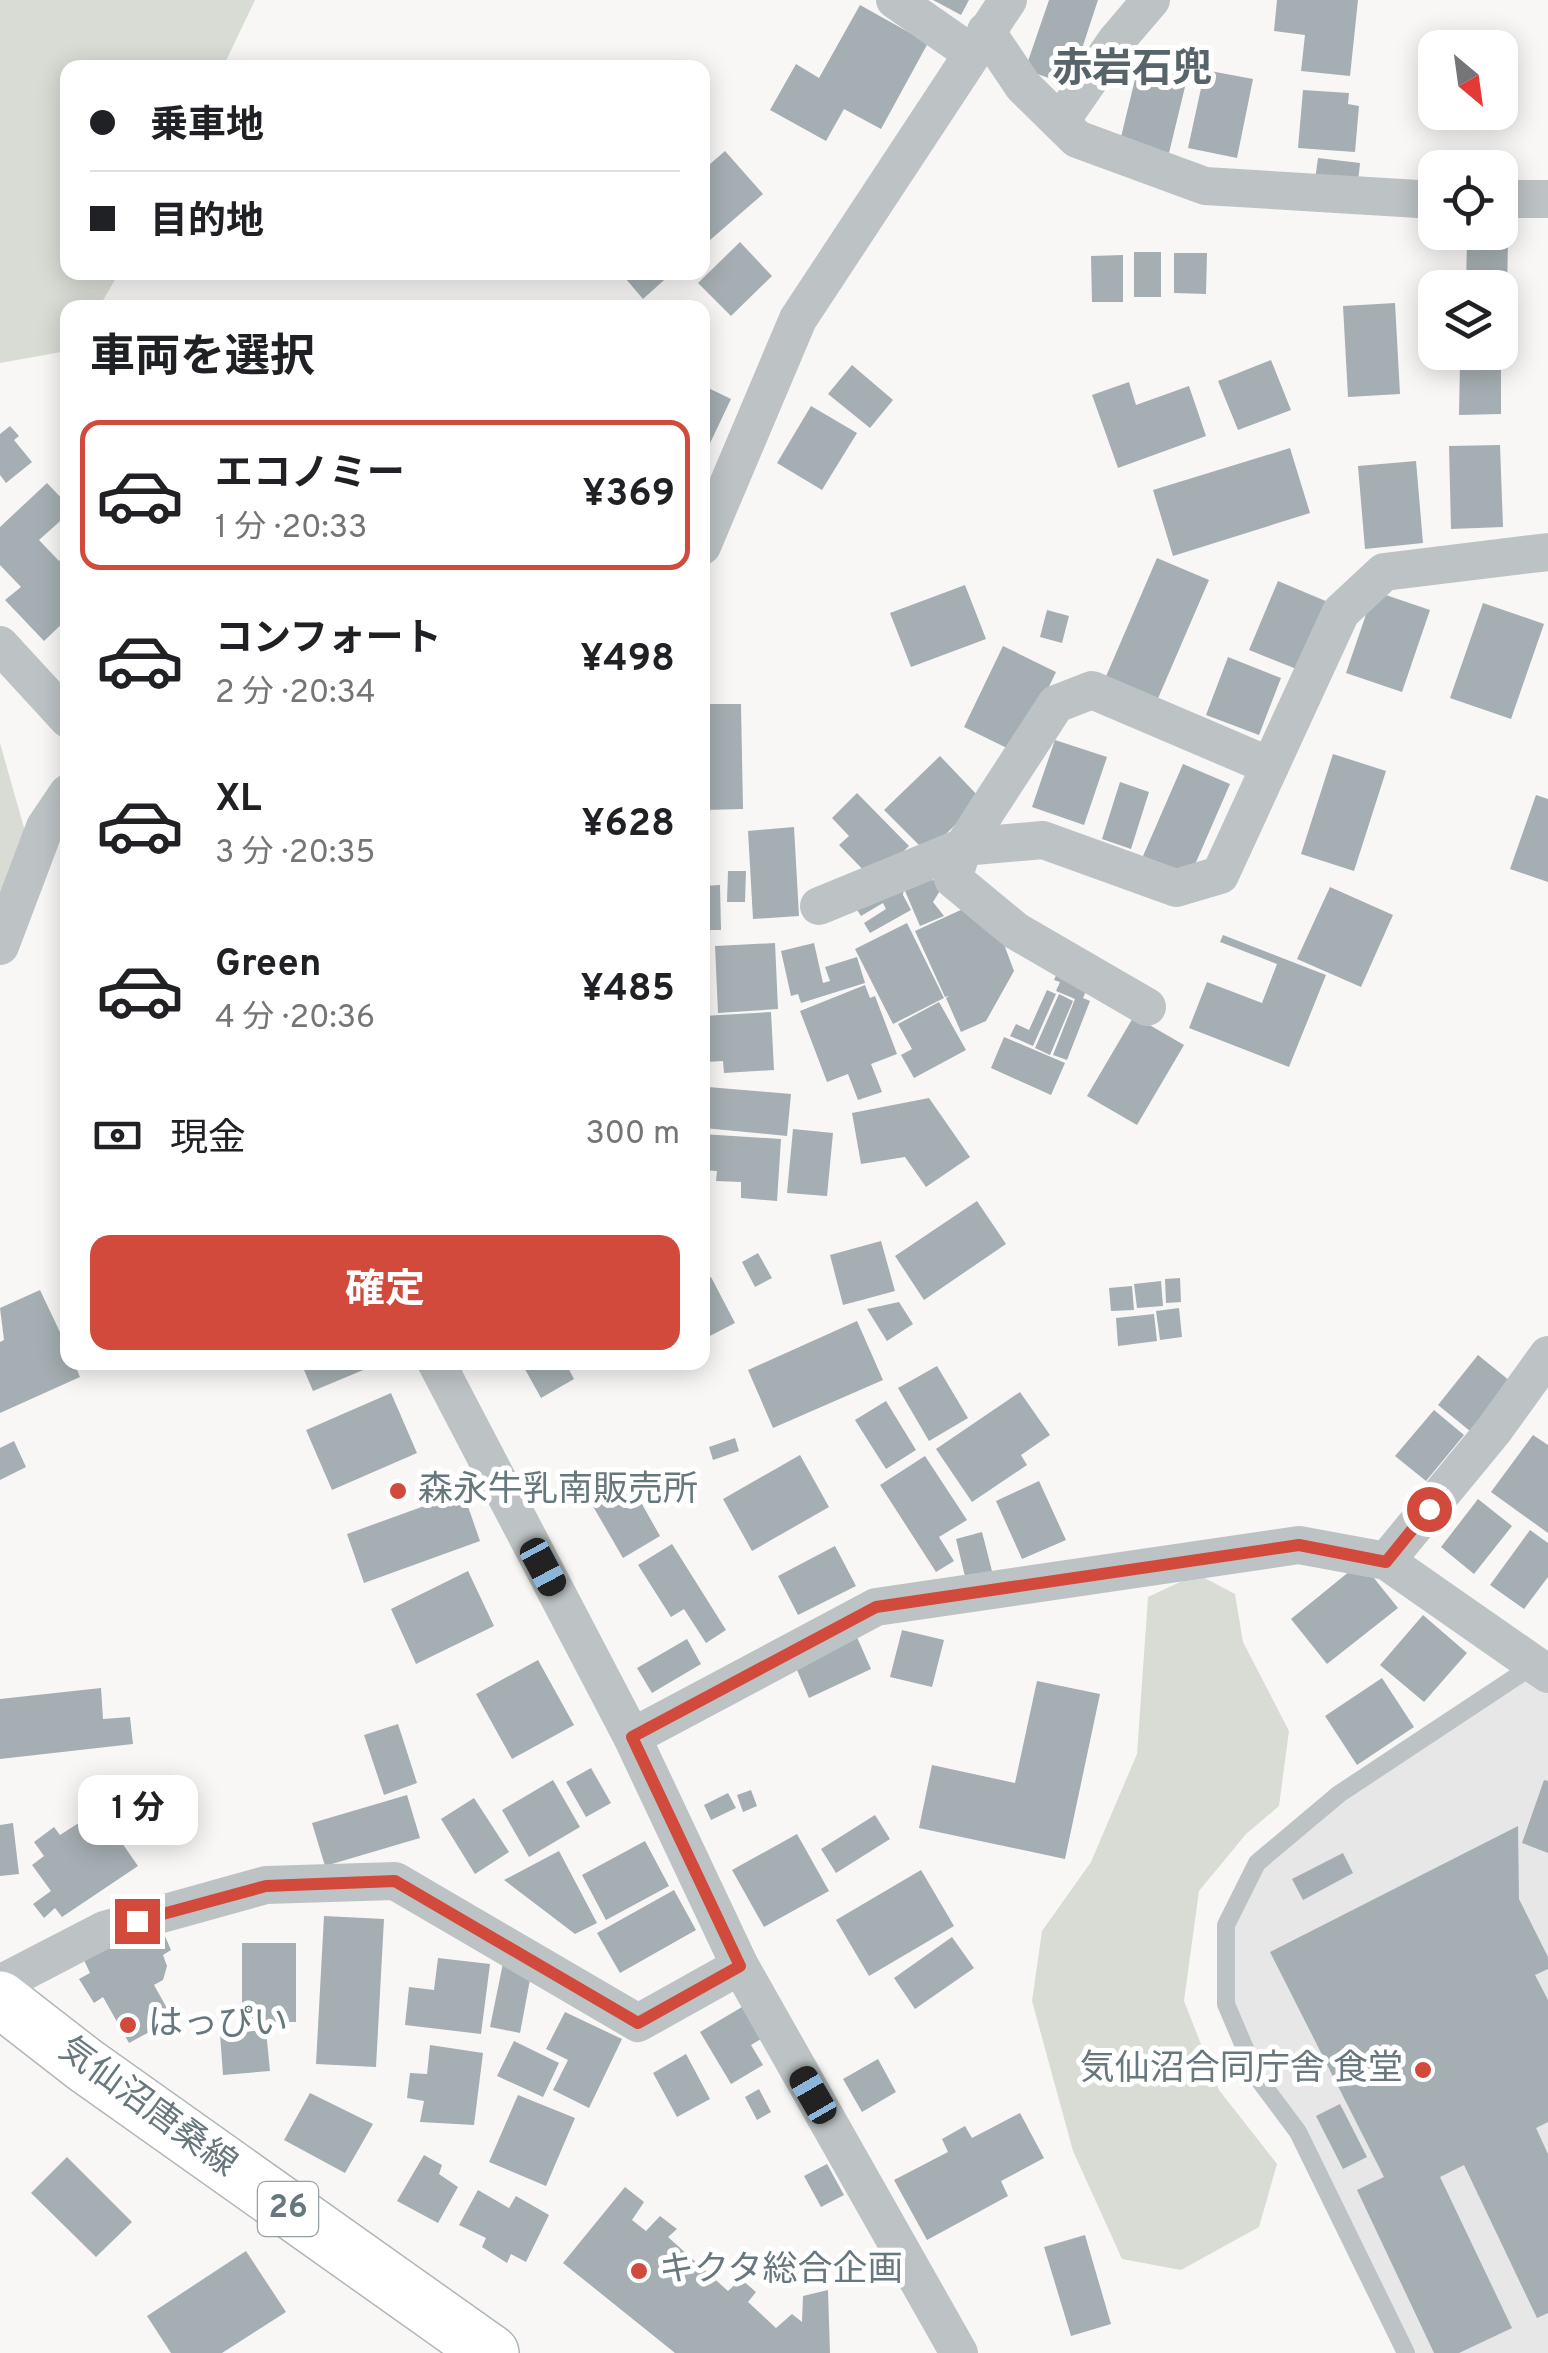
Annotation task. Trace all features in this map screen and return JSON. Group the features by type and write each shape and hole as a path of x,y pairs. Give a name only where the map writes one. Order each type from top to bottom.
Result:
{"main road":[{"name":"気仙沼唐桑線","path":"0,1999 85,2065 491,2353"}],"street":[{"path":"895,0 978,41 1078,139 1205,186 1418,199"},
{"path":"710,527 798,320 1008,0"},
{"path":"1060,122 1116,42 1152,0"},
{"path":"1518,199 1548,199"},
{"path":"819,906 963,847 1044,840 1176,888 1220,876 1341,612 1384,572 1548,552"},
{"path":"0,645 60,711"},
{"path":"1148,1007 1016,931 953,879 963,847 1056,704 1092,690 1270,766"},
{"path":"0,946 46,827 60,805"},
{"path":"1386,1562 1494,1430 1548,1355"},
{"path":"440,1370 632,1737 740,1966 959,2353"},
{"path":"632,1737 876,1607 1299,1545 1386,1562 1541,1669"},
{"path":"0,1984 104,1930 266,1886 395,1881 638,2023 740,1966"}],"lane":[{"path":"1406,2353 1298,2132 1257,2077 1226,2004 1226,1924 1257,1863 1339,1794 1541,1669"}],"shaded area":[{"path":"0,0 255,0 226,60 60,60 60,280 115,280 103,300 60,300 60,352 0,363"},
{"path":"0,743 30,849 0,946"},
{"path":"1197,1574 1235,1594 1243,1642 1289,1731 1279,1806 1246,1834 1199,1891 1184,2001 1219,2090 1277,2164 1259,2227 1181,2270 1122,2259 1073,2151 1032,2001 1042,1931 1091,1862 1137,1754 1148,1597"},
{"path":"1535,1665 1548,1666 1548,2353 1407,2353 1298,2132 1226,2004 1226,1946 1257,1863"}],"building":[{"path":"933,0 969,0 961,15"},
{"path":"1049,0 1098,0 1070,85 1025,70"},
{"path":"1277,0 1358,0 1350,76 1301,71 1305,35 1274,31"},
{"path":"860,5 928,43 881,129 844,109 826,141 770,110 796,64 819,78"},
{"path":"1163,52 1192,58 1169,153 1120,141 1138,67 1158,71"},
{"path":"1205,70 1253,79 1237,158 1188,148"},
{"path":"1303,90 1349,93 1348,104 1359,106 1355,152 1298,148"},
{"path":"725,151 763,194 710,240 710,164"},
{"path":"1318,158 1360,163 1357,192 1314,187"},
{"path":"740,242 772,276 731,316 698,283 710,280 710,271"},
{"path":"1467,250 1508,250 1507,270 1466,270"},
{"path":"1134,252 1161,252 1161,297 1134,297"},
{"path":"1174,253 1207,253 1206,294 1174,293"},
{"path":"1123,255 1123,302 1092,302 1091,256"},
{"path":"627,280 664,280 643,299"},
{"path":"1395,303 1400,394 1348,397 1343,306"},
{"path":"1271,360 1291,410 1238,430 1218,381"},
{"path":"852,365 893,400 870,428 828,394"},
{"path":"1460,370 1501,370 1501,414 1459,415"},
{"path":"1129,382 1136,405 1189,386 1206,436 1118,468 1092,395"},
{"path":"710,389 731,399 710,443"},
{"path":"811,406 857,433 822,490 777,463"},
{"path":"10,426 19,436 14,440 32,462 6,483 0,475 0,434"},
{"path":"1500,445 1503,527 1451,529 1449,446"},
{"path":"1290,448 1310,513 1173,556 1153,490"},
{"path":"1416,461 1423,543 1365,549 1358,466"},
{"path":"47,483 60,497 60,521 39,540 60,560 60,626 44,641 5,600 21,587 0,565 0,527"},
{"path":"1157,558 1209,580 1156,703 1104,681"},
{"path":"1278,581 1328,602 1299,670 1249,650"},
{"path":"965,585 986,639 911,667 890,613"},
{"path":"1374,591 1430,610 1402,692 1346,673"},
{"path":"1483,603 1544,624 1511,719 1450,698"},
{"path":"1047,610 1069,616 1062,643 1040,637"},
{"path":"1003,646 1056,672 1017,753 964,727"},
{"path":"1228,657 1281,678 1259,735 1206,715"},
{"path":"710,704 741,704 743,809 710,810"},
{"path":"1055,740 1107,757 1084,825 1032,807"},
{"path":"1333,754 1386,771 1354,871 1301,854"},
{"path":"940,756 981,799 927,853 884,810"},
{"path":"1183,764 1230,784 1190,876 1143,856"},
{"path":"1120,782 1149,792 1131,849 1102,839"},
{"path":"857,793 909,846 873,880 839,845 849,836 832,818"},
{"path":"1536,795 1548,799 1548,882 1510,869"},
{"path":"794,827 799,916 753,919 748,831"},
{"path":"728,871 746,871 745,902 727,902"},
{"path":"930,880 946,881 933,902 944,916 920,926 905,891"},
{"path":"720,885 721,930 710,930 710,886"},
{"path":"904,886 903,895 911,910 870,933 864,923 886,909 883,903 861,916 856,908"},
{"path":"1330,887 1393,915 1361,987 1297,959"},
{"path":"976,903 996,923 1014,971 986,1021 961,1032 946,998 949,996 945,997 915,931"},
{"path":"907,923 944,998 893,1024 855,949"},
{"path":"1223,935 1326,975 1289,1067 1189,1028 1207,982 1262,1003 1277,964 1220,942"},
{"path":"775,943 778,1009 718,1013 715,946"},
{"path":"814,943 823,983 830,981 825,967 857,957 865,983 801,1003 798,994 791,996 781,951"},
{"path":"1058,971 1089,984 1083,998 1090,1001 1067,1060 1053,1055 1075,999 1056,991 1060,982 1054,980"},
{"path":"865,985 870,998 875,996 897,1054 871,1064 882,1092 858,1100 848,1074 827,1082 800,1011"},
{"path":"1047,990 1056,994 1033,1046 1010,1036 1016,1024 1029,1030"},
{"path":"1059,994 1073,1001 1050,1055 1035,1048"},
{"path":"939,1002 966,1050 914,1078 901,1055 912,1049 898,1024"},
{"path":"771,1012 774,1070 724,1073 723,1061 710,1062 710,1016"},
{"path":"1134,1016 1184,1045 1137,1125 1087,1096"},
{"path":"1004,1037 1065,1063 1051,1095 991,1068"},
{"path":"710,1087 791,1094 787,1136 710,1129"},
{"path":"929,1098 970,1157 926,1187 905,1157 861,1164 852,1113"},
{"path":"793,1129 833,1133 827,1196 787,1193"},
{"path":"710,1135 781,1139 777,1201 741,1198 741,1182 716,1181 717,1171 710,1171"},
{"path":"977,1201 1006,1244 924,1300 895,1256"},
{"path":"881,1241 895,1291 843,1305 830,1255"},
{"path":"758,1253 772,1278 755,1287 742,1262"},
{"path":"710,1277 735,1323 710,1336"},
{"path":"1180,1278 1181,1302 1166,1303 1165,1279"},
{"path":"1161,1281 1163,1306 1137,1308 1134,1284"},
{"path":"1132,1286 1134,1310 1111,1311 1109,1288"},
{"path":"40,1290 60,1332 60,1370 77,1370 80,1377 0,1413 0,1342 4,1340 0,1308"},
{"path":"899,1302 913,1324 887,1341 867,1309"},
{"path":"1179,1308 1182,1337 1160,1340 1156,1311"},
{"path":"1154,1314 1157,1341 1118,1346 1116,1318"},
{"path":"857,1321 883,1380 773,1428 748,1370"},
{"path":"1478,1355 1510,1381 1470,1431 1438,1405"},
{"path":"937,1366 968,1418 929,1441 898,1388"},
{"path":"304,1370 363,1370 313,1391"},
{"path":"525,1370 569,1370 574,1379 541,1398"},
{"path":"1020,1392 1050,1435 1021,1455 1027,1465 972,1502 936,1449"},
{"path":"391,1393 417,1453 332,1490 306,1430"},
{"path":"886,1401 916,1450 886,1469 855,1420"},
{"path":"1434,1410 1464,1435 1426,1481 1395,1456"},
{"path":"1533,1435 1548,1445 1548,1533 1491,1492"},
{"path":"735,1438 739,1451 713,1460 709,1447"},
{"path":"14,1441 26,1467 0,1480 0,1448"},
{"path":"800,1455 829,1507 752,1551 723,1499"},
{"path":"925,1456 967,1520 939,1537 954,1561 936,1572 880,1485"},
{"path":"625,1474 660,1536 623,1558 587,1496"},
{"path":"1039,1481 1066,1540 1022,1559 996,1501"},
{"path":"463,1492 480,1541 364,1583 347,1534"},
{"path":"1478,1499 1512,1526 1474,1574 1441,1547"},
{"path":"1530,1530 1548,1543 1548,1577 1524,1609 1490,1585"},
{"path":"982,1532 994,1579 967,1585 956,1539"},
{"path":"672,1544 726,1630 706,1643 684,1609 671,1617 638,1565"},
{"path":"835,1546 856,1586 798,1615 778,1576"},
{"path":"1361,1562 1398,1608 1327,1664 1291,1619"},
{"path":"468,1571 494,1626 416,1664 391,1609"},
{"path":"1423,1615 1467,1653 1424,1702 1380,1665"},
{"path":"902,1630 944,1640 932,1687 890,1677"},
{"path":"856,1635 871,1669 809,1698 794,1663"},
{"path":"687,1639 701,1664 652,1693 637,1668"},
{"path":"538,1660 574,1725 512,1759 476,1694"},
{"path":"1382,1678 1414,1727 1357,1765 1325,1716"},
{"path":"1037,1681 1100,1694 1065,1859 919,1828 932,1765 1015,1783"},
{"path":"101,1688 103,1719 130,1717 133,1744 0,1759 0,1699"},
{"path":"398,1724 417,1783 384,1795 364,1735"},
{"path":"591,1768 611,1803 586,1817 566,1782"},
{"path":"553,1780 580,1827 529,1857 502,1810"},
{"path":"1544,1780 1548,1781 1548,1853 1522,1843"},
{"path":"751,1790 757,1806 743,1812 737,1795"},
{"path":"728,1793 736,1808 711,1820 704,1805"},
{"path":"407,1795 420,1838 325,1866 312,1823"},
{"path":"474,1798 509,1852 475,1874 441,1819"},
{"path":"105,1806 130,1837 122,1843 138,1866 62,1917 55,1908 44,1918 33,1904 51,1891 32,1865 44,1856 34,1842 54,1827 60,1835"},
{"path":"875,1815 890,1839 836,1873 821,1849"},
{"path":"13,1823 19,1874 0,1876 0,1825"},
{"path":"1518,1826 1519,1899 1548,1957 1548,1969 1535,1975 1548,2000 1548,2122 1536,2128 1548,2154 1548,2313 1537,2318 1464,2165 1440,2177 1512,2328 1459,2353 1434,2353 1357,2190 1384,2177 1270,1952"},
{"path":"797,1834 829,1891 764,1927 732,1870"},
{"path":"645,1841 669,1886 606,1920 582,1875"},
{"path":"559,1851 597,1923 575,1934 504,1880"},
{"path":"1343,1853 1353,1873 1303,1900 1292,1879"},
{"path":"921,1870 954,1926 869,1976 836,1920"},
{"path":"674,1890 696,1930 620,1973 597,1933"},
{"path":"324,1916 384,1919 376,2067 316,2064"},
{"path":"162,1929 171,1950 163,1955 167,1966 163,1980 154,1985 168,2010 164,2024 129,2043 103,1997 94,2003 79,1979 90,1973 83,1958 139,1932"},
{"path":"952,1937 974,1968 915,2009 894,1978"},
{"path":"242,1943 296,1943 296,2022 242,2022"},
{"path":"438,1958 490,1964 481,2034 405,2025 409,1987 434,1990"},
{"path":"503,1963 532,1969 520,2033 490,2027"},
{"path":"742,2007 761,2039 751,2045 763,2065 731,2084 700,2032"},
{"path":"565,2012 622,2039 589,2108 553,2090 568,2060 546,2049"},
{"path":"266,2030 270,2071 223,2075 220,2034"},
{"path":"514,2041 559,2063 543,2097 497,2076"},
{"path":"430,2045 483,2053 474,2125 420,2122 424,2101 407,2098 410,2073 427,2074"},
{"path":"686,2054 710,2099 677,2117 653,2073"},
{"path":"878,2059 896,2092 862,2112 843,2079"},
{"path":"759,2089 771,2112 757,2120 745,2097"},
{"path":"310,2093 373,2124 345,2173 284,2140"},
{"path":"518,2095 575,2118 546,2186 489,2162"},
{"path":"1340,2104 1367,2157 1343,2169 1316,2116"},
{"path":"1020,2113 1044,2158 1001,2181 1008,2196 927,2240 894,2180 948,2152 942,2139 965,2126 972,2138"},
{"path":"424,2155 442,2165 439,2174 458,2187 438,2223 397,2201"},
{"path":"67,2157 132,2222 96,2257 31,2193"},
{"path":"827,2164 844,2195 821,2207 804,2176"},
{"name":"キクタ総合企画","path":"625,2187 644,2202 632,2220 646,2231 660,2216 677,2229 668,2237 728,2291 741,2279 756,2292 748,2302 776,2328 792,2314 802,2322 803,2296 828,2290 830,2353 675,2353 563,2263"},
{"path":"478,2190 509,2208 516,2196 549,2215 526,2262 511,2254 507,2263 482,2247 486,2238 459,2225"},
{"path":"1085,2235 1111,2324 1071,2336 1044,2247"},
{"path":"246,2251 286,2312 222,2353 171,2353 147,2316"}],"place":[{"name":"森永牛乳南販売所","path":"398,1491"},
{"name":"はっぴい","path":"128,2025"},
{"name":"気仙沼合同庁舎 食堂","path":"1423,2070"},
{"name":"キクタ総合企画","path":"639,2271"}],"district":[{"name":"赤岩石兜","path":"1132,71"}],"route":[{"path":"137,1921 266,1886 395,1881 638,2023 740,1966 632,1737 876,1607 1299,1545 1386,1562 1429,1509"}]}
